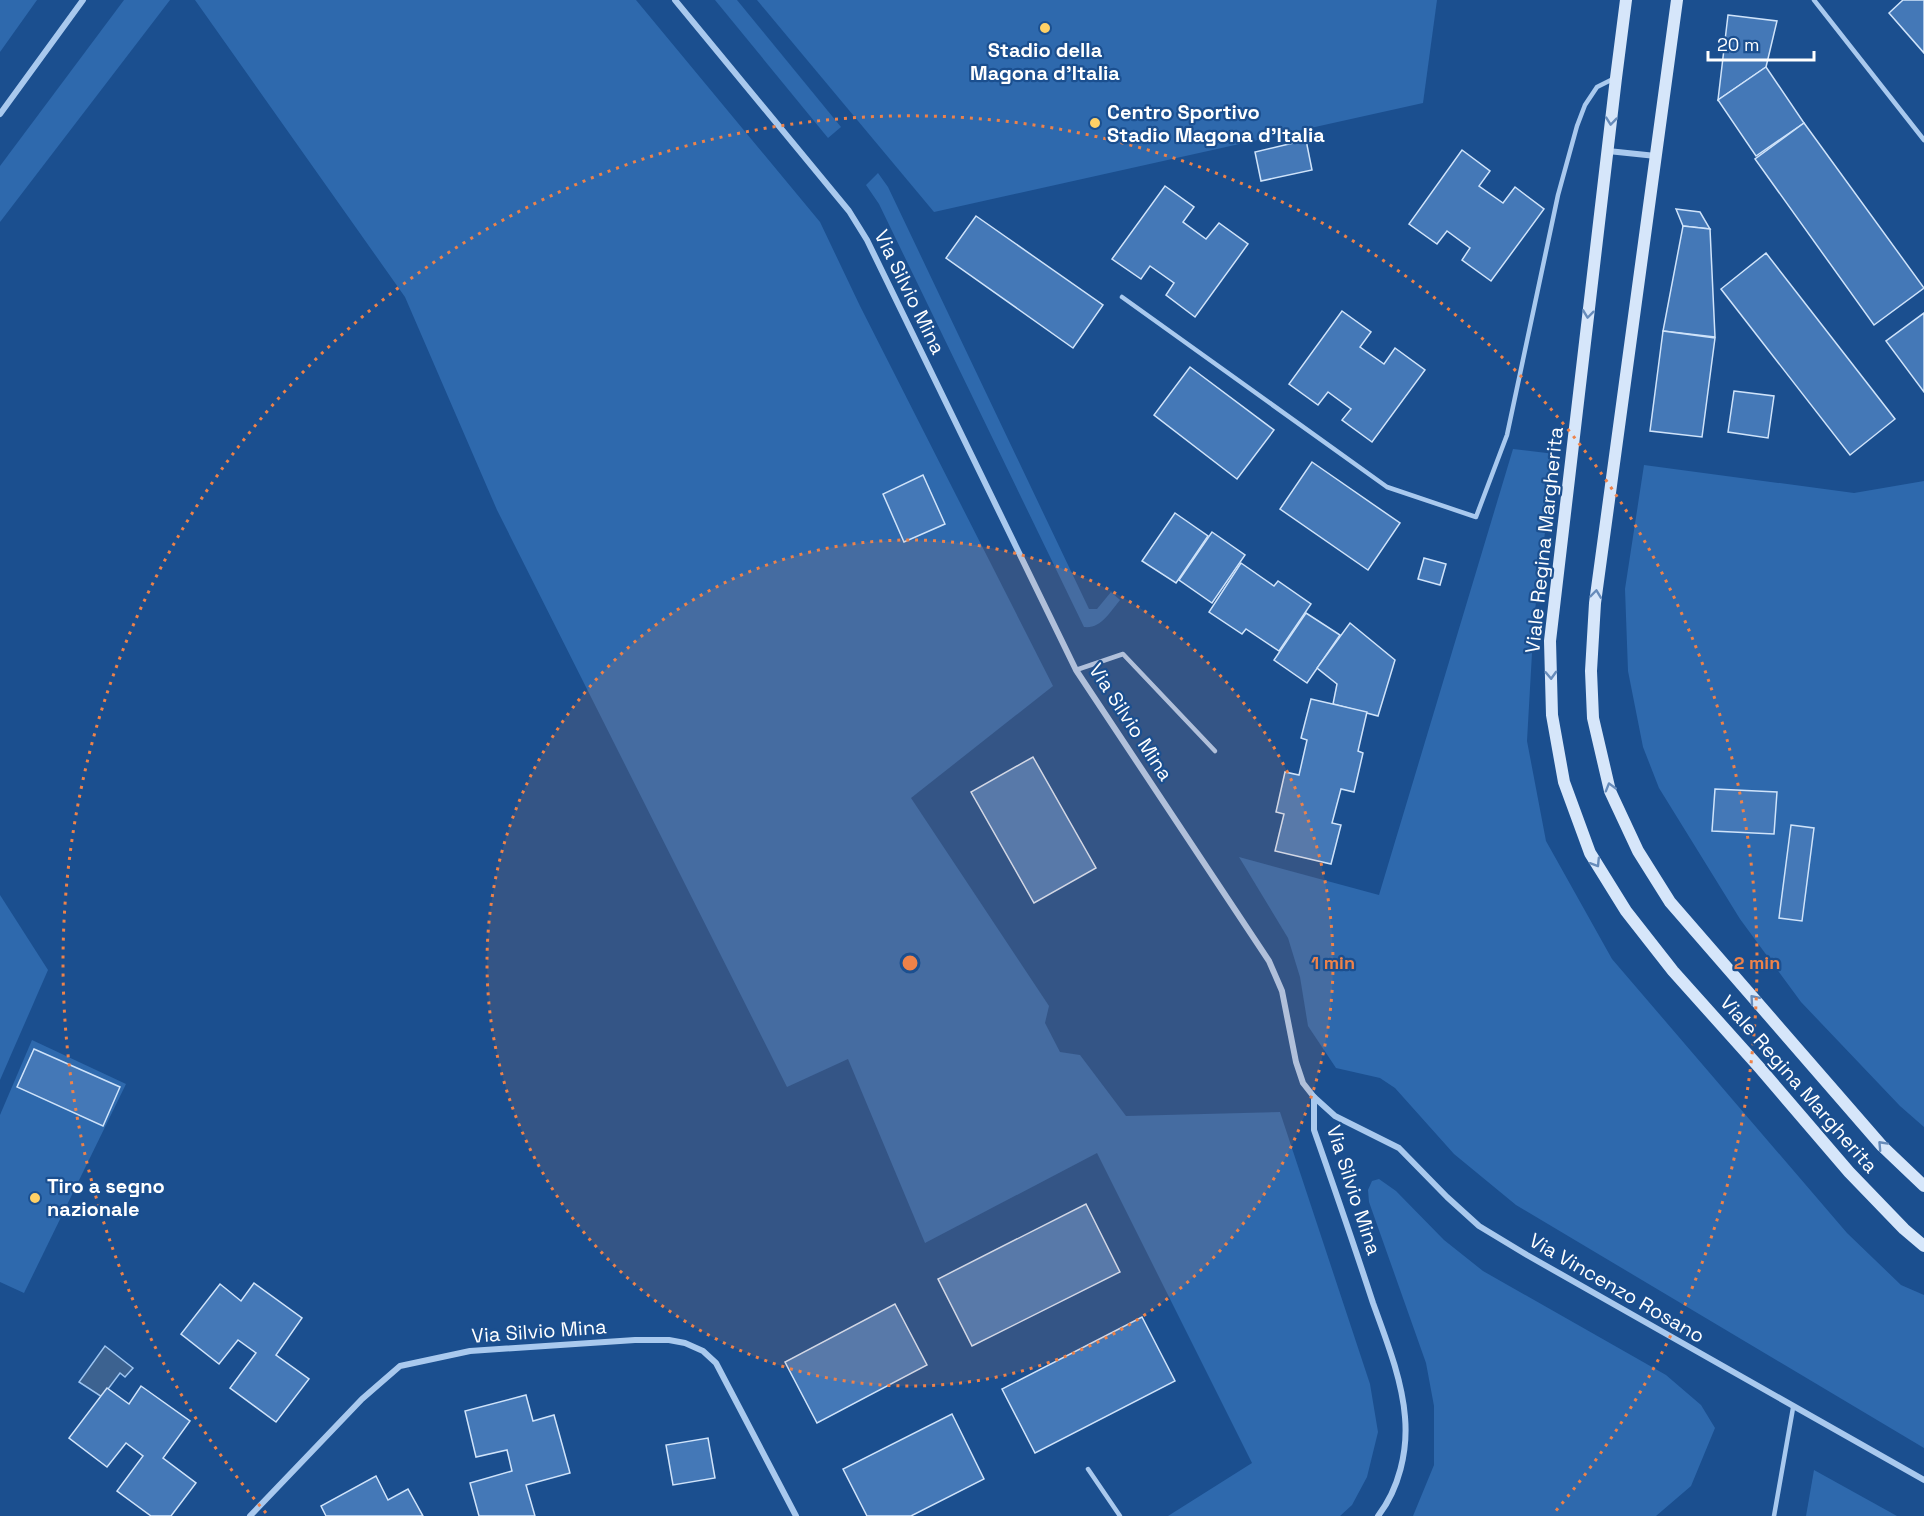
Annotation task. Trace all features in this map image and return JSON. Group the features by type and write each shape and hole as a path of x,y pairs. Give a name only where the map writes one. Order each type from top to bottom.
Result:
{"street":[{"path":"0,114 83,0"},
{"name":"Via Silvio Mina","path":"675,0 849,211 867,240 1076,670 1269,961 1282,991 1296,1062 1303,1083 1314,1097 1314,1130 1396,1369 1406,1417 1399,1476 1390,1501 1378,1516"},
{"name":"Viale Regina Margherita","path":"1626,0 1550,641 1552,715 1564,782 1590,853 1626,911 1673,971 1849,1172 1904,1229 1924,1246"},
{"name":"Viale Regina Margherita","path":"1677,0 1595,603 1591,671 1593,718 1610,791 1638,851 1670,902 1875,1138 1924,1186"},
{"path":"1608,151 1656,156"},
{"name":"Via Vincenzo Rosano","path":"1314,1097 1335,1116 1399,1148 1479,1226 1527,1256 1793,1408 1924,1480"},
{"name":"Via Silvio Mina","path":"250,1516 362,1399 400,1366 471,1352 635,1340 669,1340 685,1343 703,1351 716,1363 796,1516"}],"lane":[{"path":"1814,0 1924,140"},
{"path":"1122,297 1387,487 1476,517 1507,435 1558,195 1577,126 1585,105 1597,87 1616,78"},
{"path":"1076,670 1123,654 1215,751"},
{"path":"1774,1516 1793,1408"},
{"path":"1088,1469 1120,1516"}],"shaded area":[{"path":"0,0 37,0 0,52"},
{"path":"124,0 170,0 0,222 0,166"},
{"path":"195,0 636,0 820,222 860,306 1053,686 911,798 1049,1006 1045,1023 1060,1052 1080,1055 1126,1116 1280,1112 1370,1384 1378,1432 1367,1477 1352,1505 1340,1516 1168,1516 1252,1463 1097,1153 925,1243 848,1059 787,1087 497,510 405,297"},
{"path":"715,0 737,0 841,127 828,138"},
{"name":"Centro Sportivo Stadio Magona d'Italia","path":"757,0 1437,0 1423,103 934,212"},
{"path":"878,173 888,187 1089,609 1097,609 1111,592 1120,600 1105,619 1095,625 1084,627 879,204 866,185"},
{"path":"1513,449 1555,454 1534,618 1527,741 1546,841 1612,959 1847,1233 1901,1285 1924,1295 1924,1448 1516,1205 1454,1154 1395,1088 1380,1078 1336,1068 1308,1026 1300,977 1288,938 1239,857 1379,895"},
{"path":"1644,465 1854,493 1924,481 1924,1127 1900,1106 1801,1002 1740,919 1659,788 1643,747 1628,671 1625,589"},
{"path":"0,895 48,970 0,1080"},
{"name":"Tiro a segno nazionale","path":"32,1040 126,1084 24,1293 0,1282 0,1115"},
{"path":"1379,1179 1396,1191 1444,1240 1483,1271 1666,1375 1701,1405 1715,1428 1691,1486 1656,1516 1413,1516 1434,1465 1434,1406 1426,1363 1369,1202 1368,1190 1372,1181"},
{"path":"105,1346 133,1368 125,1377 120,1373 102,1397 79,1382"},
{"path":"1814,1470 1897,1516 1806,1516"}],"building":[{"path":"1903,0 1924,0 1924,53 1889,13"},
{"path":"1728,15 1777,21 1766,67 1718,100"},
{"path":"1766,67 1804,123 1756,156 1718,100"},
{"path":"1804,123 1924,288 1874,325 1755,159"},
{"path":"1306,140 1312,170 1261,181 1255,152"},
{"path":"1462,150 1490,171 1479,186 1503,203 1515,187 1544,209 1491,281 1462,260 1470,248 1447,231 1437,244 1409,224"},
{"path":"1165,186 1194,207 1183,222 1206,239 1219,223 1248,244 1195,317 1166,295 1174,283 1150,266 1141,279 1112,259"},
{"path":"1676,209 1700,212 1710,229 1683,226"},
{"path":"976,216 1103,305 1073,348 946,258"},
{"path":"1683,226 1710,229 1715,337 1663,331"},
{"path":"1766,253 1895,419 1850,455 1721,289"},
{"path":"1342,311 1371,332 1360,347 1384,364 1395,348 1425,370 1372,442 1342,420 1351,409 1328,392 1318,405 1289,384"},
{"path":"1924,313 1924,392 1886,341"},
{"path":"1663,331 1715,338 1702,437 1650,431"},
{"path":"1190,367 1274,430 1237,479 1154,415"},
{"path":"1734,391 1774,396 1768,438 1728,432"},
{"path":"1312,462 1400,523 1368,570 1280,509"},
{"path":"923,475 945,524 904,542 883,494"},
{"path":"1175,513 1208,536 1176,583 1142,561"},
{"path":"1212,532 1245,555 1212,603 1179,580"},
{"path":"1424,558 1446,564 1440,585 1418,579"},
{"path":"1241,563 1274,586 1278,581 1311,604 1279,651 1246,629 1242,634 1209,612"},
{"path":"1306,613 1340,635 1307,683 1274,660"},
{"path":"1350,623 1395,660 1378,716 1333,704 1337,684 1317,668"},
{"path":"1311,699 1367,712 1358,751 1363,753 1354,792 1341,789 1332,823 1341,825 1331,864 1275,851 1284,814 1276,812 1285,772 1299,775 1307,740 1301,738"},
{"path":"1033,757 1096,868 1034,903 971,792"},
{"path":"1715,789 1777,792 1774,834 1712,831"},
{"path":"1791,825 1814,828 1802,921 1779,918"},
{"path":"34,1049 120,1087 103,1126 17,1087"},
{"path":"1086,1204 1120,1272 972,1346 938,1279"},
{"path":"254,1283 302,1318 276,1355 309,1379 276,1422 230,1388 256,1353 238,1340 219,1364 181,1334 220,1284 241,1301"},
{"path":"895,1304 927,1365 817,1423 785,1362"},
{"path":"1142,1317 1175,1381 1035,1453 1002,1389"},
{"path":"141,1386 190,1421 163,1458 196,1483 171,1516 151,1516 117,1491 143,1456 126,1443 107,1467 69,1438 107,1388 129,1404"},
{"path":"526,1395 533,1421 554,1415 570,1473 526,1485 535,1516 479,1516 470,1483 512,1471 507,1450 476,1457 465,1411"},
{"path":"952,1414 984,1479 911,1516 867,1516 843,1469"},
{"path":"708,1438 715,1478 673,1485 666,1445"},
{"path":"376,1476 388,1500 408,1489 423,1516 326,1516 321,1506"}],"place":[{"name":"Stadio della Magona d'Italia","path":"1045,28"},
{"name":"Centro Sportivo Stadio Magona d'Italia","path":"1095,123"},
{"name":"Tiro a segno nazionale","path":"35,1198"}]}
